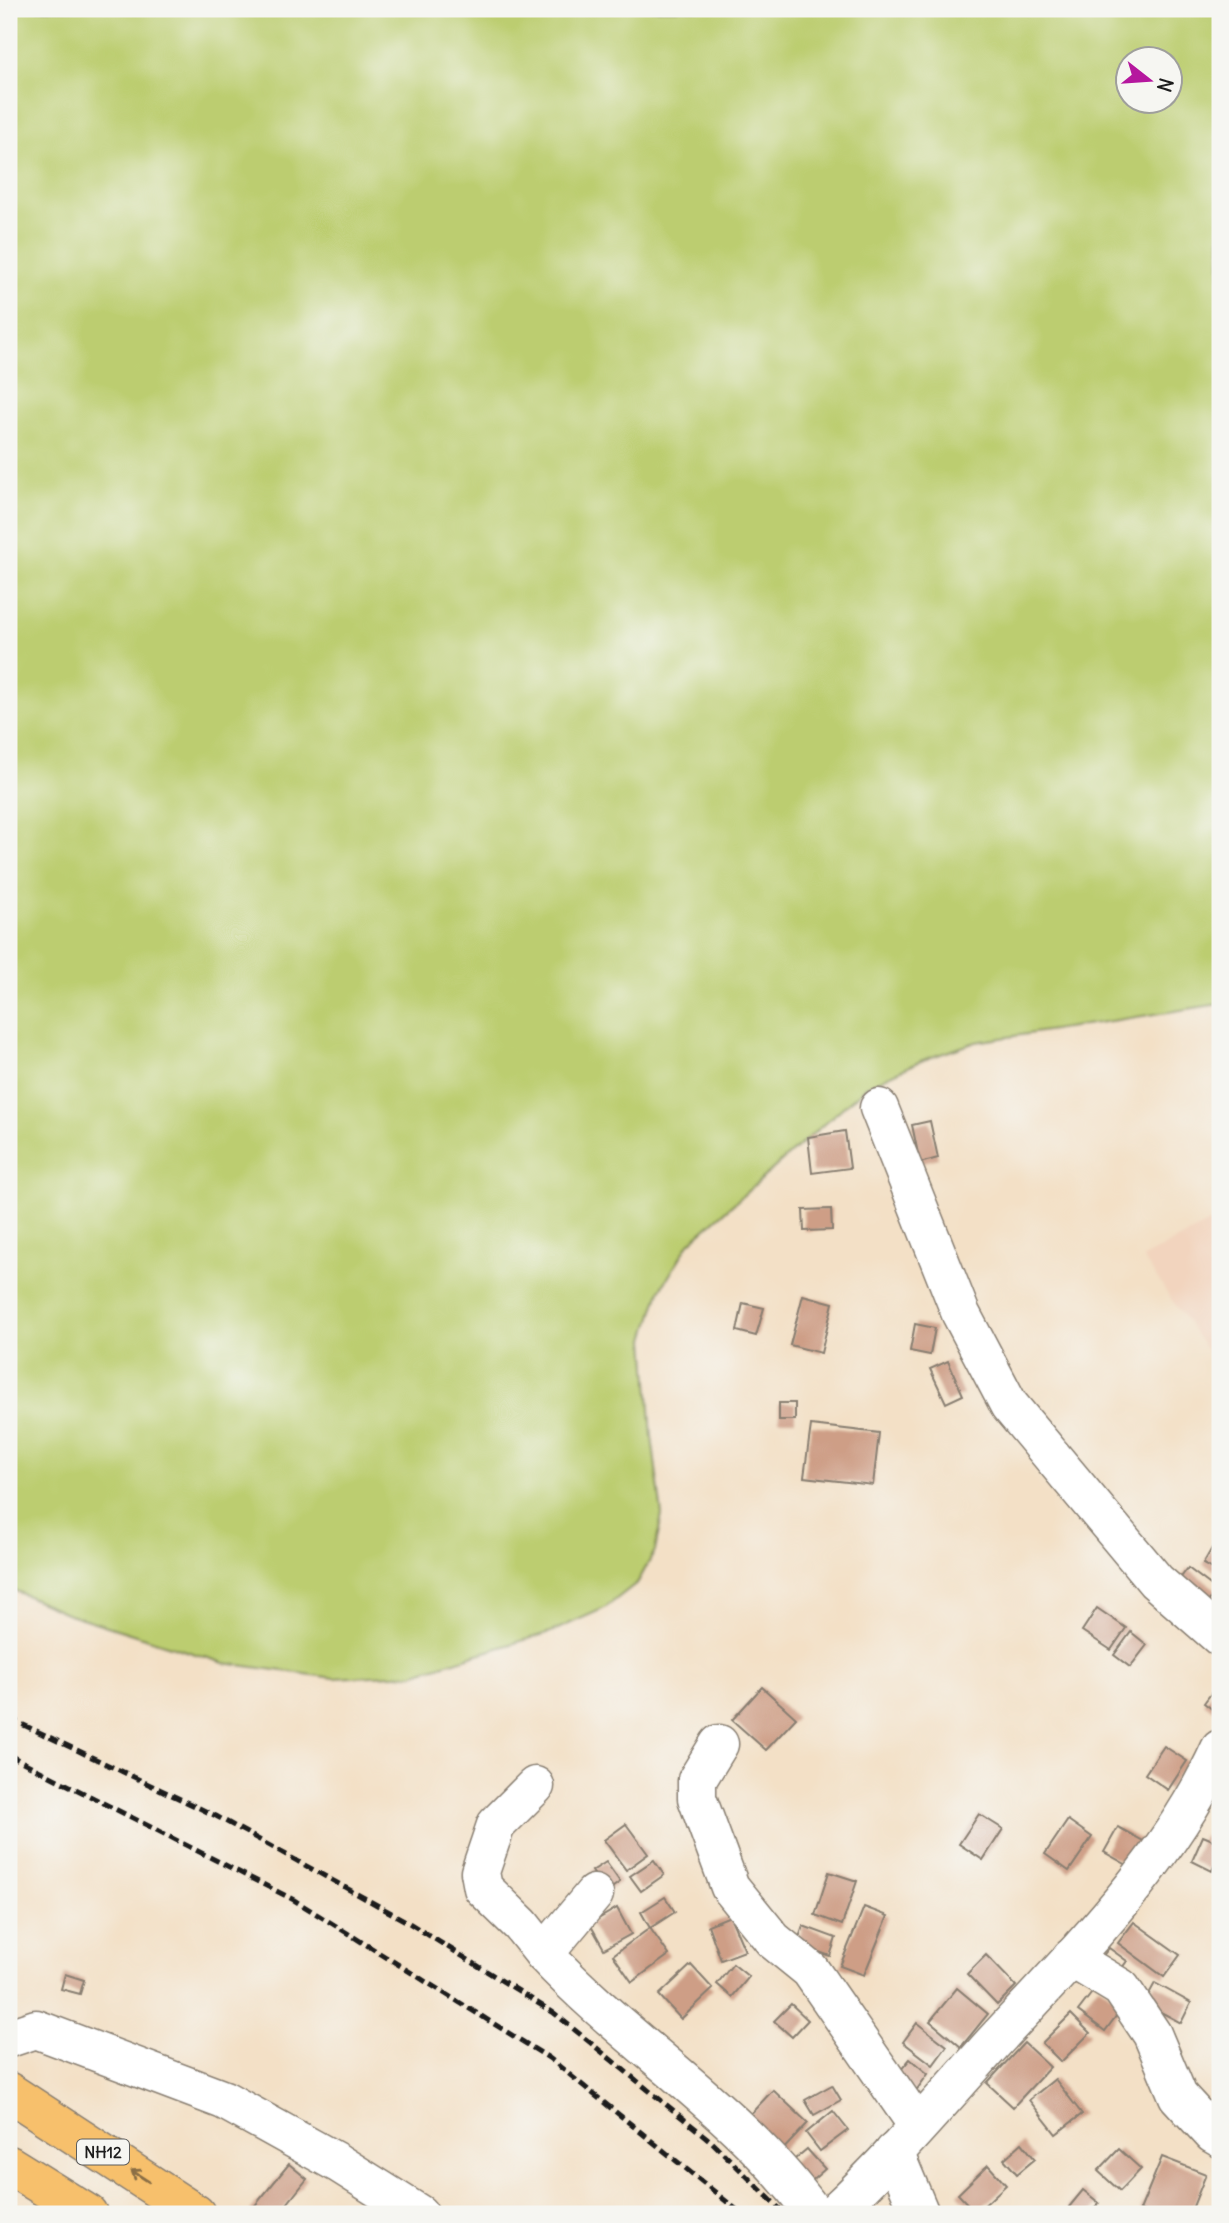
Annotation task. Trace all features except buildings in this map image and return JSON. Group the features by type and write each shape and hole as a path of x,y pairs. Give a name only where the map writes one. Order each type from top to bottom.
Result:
{"highway":[{"name":"NH12","path":"9,2092 196,2214"},
{"path":"9,2165 88,2214"}],"street":[{"path":"880,1108 961,1314 1009,1405 1156,1581 1220,1637"},
{"path":"719,1744 697,1780 697,1798 730,1887 773,1940 810,1970 906,2139 920,2214"},
{"path":"833,2214 906,2139 1118,1905 1171,1834 1220,1753"},
{"path":"535,1786 496,1825 480,1872 483,1888 597,2006 716,2107 792,2184 814,2214"},
{"path":"544,1954 594,1894"},
{"path":"1072,1958 1121,1988 1152,2034 1178,2096 1213,2134 1220,2138"},
{"path":"9,2038 37,2029 224,2100 338,2163 419,2214"}],"shaded area":[{"path":"1220,1217 1220,1370 1143,1258"}],"green space":[{"path":"9,9 1220,9 1220,1004 976,1042 923,1060 867,1086 689,1243 660,1291 645,1339 652,1437 662,1515 655,1551 638,1582 605,1608 551,1632 412,1674 334,1678 224,1663 66,1613 9,1588"}],"railway":[{"path":"9,1718 216,1816 404,1920 554,2013 712,2142 785,2214"},
{"path":"9,1755 294,1900 549,2058 742,2214"}]}
